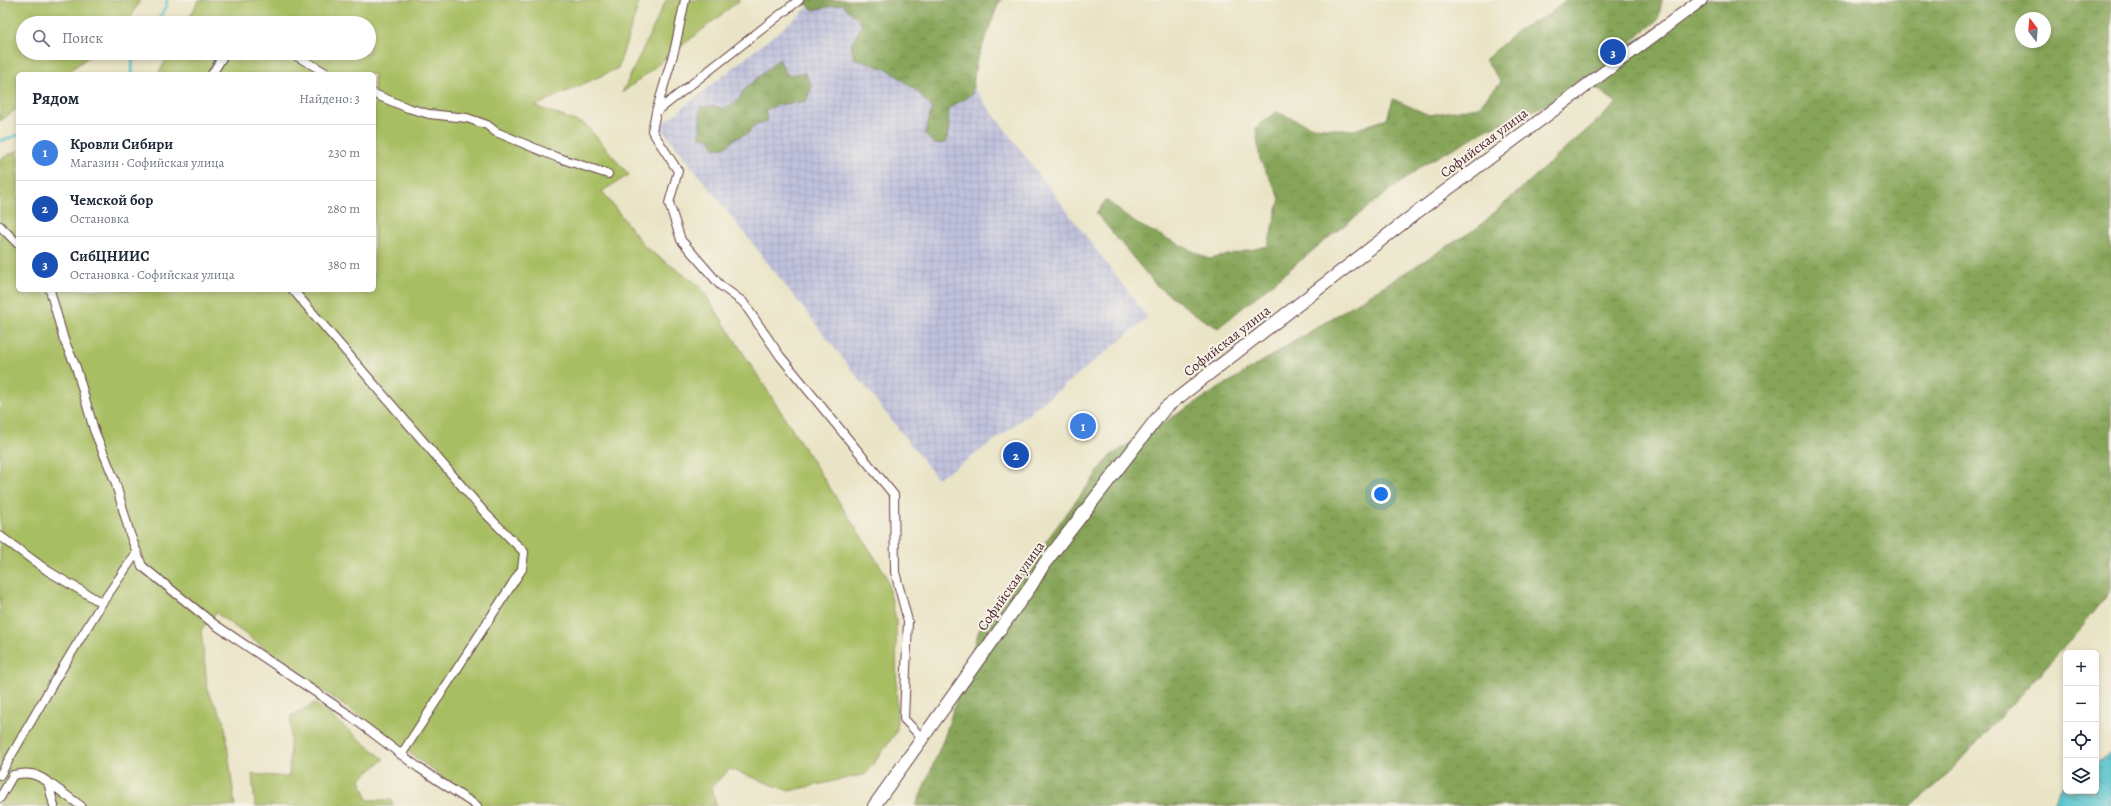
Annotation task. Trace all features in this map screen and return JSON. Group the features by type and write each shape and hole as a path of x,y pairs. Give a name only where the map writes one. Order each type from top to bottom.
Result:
{"main road":[{"name":"Софийская улица","path":"874,806 1031,586 1044,564 1165,408 1416,213 1701,0"}],"street":[{"path":"685,0 675,48 656,112 652,131 678,171 669,203 681,240 720,285 743,302 780,356 894,495 895,572 908,621 904,719 922,738"},
{"path":"656,112 799,0"},
{"path":"213,72 221,60"},
{"path":"304,60 325,72"},
{"path":"376,95 408,108 428,114 467,118 487,125 496,132 556,157 608,174"},
{"path":"0,226 16,242"},
{"path":"51,292 64,340 76,367 94,430 115,481 130,534 142,566 214,624 345,712 401,755 477,806"},
{"path":"295,292 485,513 524,552 522,570 401,755"},
{"path":"0,536 48,571 102,603"},
{"path":"0,776 55,680 102,603 137,552"},
{"path":"0,798 13,775 26,772 37,774 81,806"},
{"path":"48,782 54,806"}],"shaded area":[{"path":"818,0 907,0 1148,318 1006,432 964,462 937,478 660,126"}],"green space":[{"path":"0,0 140,0 132,16 16,16 16,60 84,60 68,72 16,72 16,109 0,121"},
{"path":"199,0 640,0 618,68 535,106 586,125 629,175 602,191 646,248 700,286 886,575 896,619 897,731 866,774 789,791 730,769 712,786 716,806 483,806 216,613 201,630 208,692 224,720 235,806 0,806 0,159 16,151 16,292 376,292 376,72 159,72 166,60 376,60 376,16 190,16"},
{"path":"666,0 740,0 622,93"},
{"path":"808,0 1002,0 999,2 976,63 972,94 948,109 949,125 946,143 934,144 925,134 932,108 917,91 889,70 854,58 851,45 862,25 858,19 842,4 814,10 805,3"},
{"path":"1565,0 1662,0 1658,20 1619,51 1705,0 2111,0 2111,591 2078,632 1941,781 1912,806 916,806 944,738 979,630 1110,456 1477,228 1617,103 1582,78 1544,106 1488,129 1423,165 1328,238 1218,328 1202,319 1155,284 1096,213 1106,200 1137,224 1209,259 1268,246 1280,198 1260,160 1256,128 1276,112 1313,127 1354,130 1387,119 1393,99 1429,115 1478,107 1501,82 1485,60 1518,30 1550,14"},
{"path":"779,59 787,75 805,73 812,86 806,101 778,105 765,110 767,122 756,124 747,134 734,139 729,145 715,149 710,138 700,137 700,107 713,106 724,109 739,100 744,90"},
{"path":"315,703 384,759 360,779 368,800 391,800 393,806 255,806 252,774 289,777 291,716"}],"water":[{"path":"2111,754 2111,806 2051,806 2063,785 2063,794 2099,794 2099,761"}],"waterway":[{"path":"160,16 166,7 167,0"},
{"path":"132,72 133,60"},
{"path":"0,141 16,136"}],"place":[{"name":"СибЦНИИС","path":"1613,52"},
{"name":"Кровли Сибири","path":"1083,426"},
{"name":"Чемской бор","path":"1016,455"}]}
